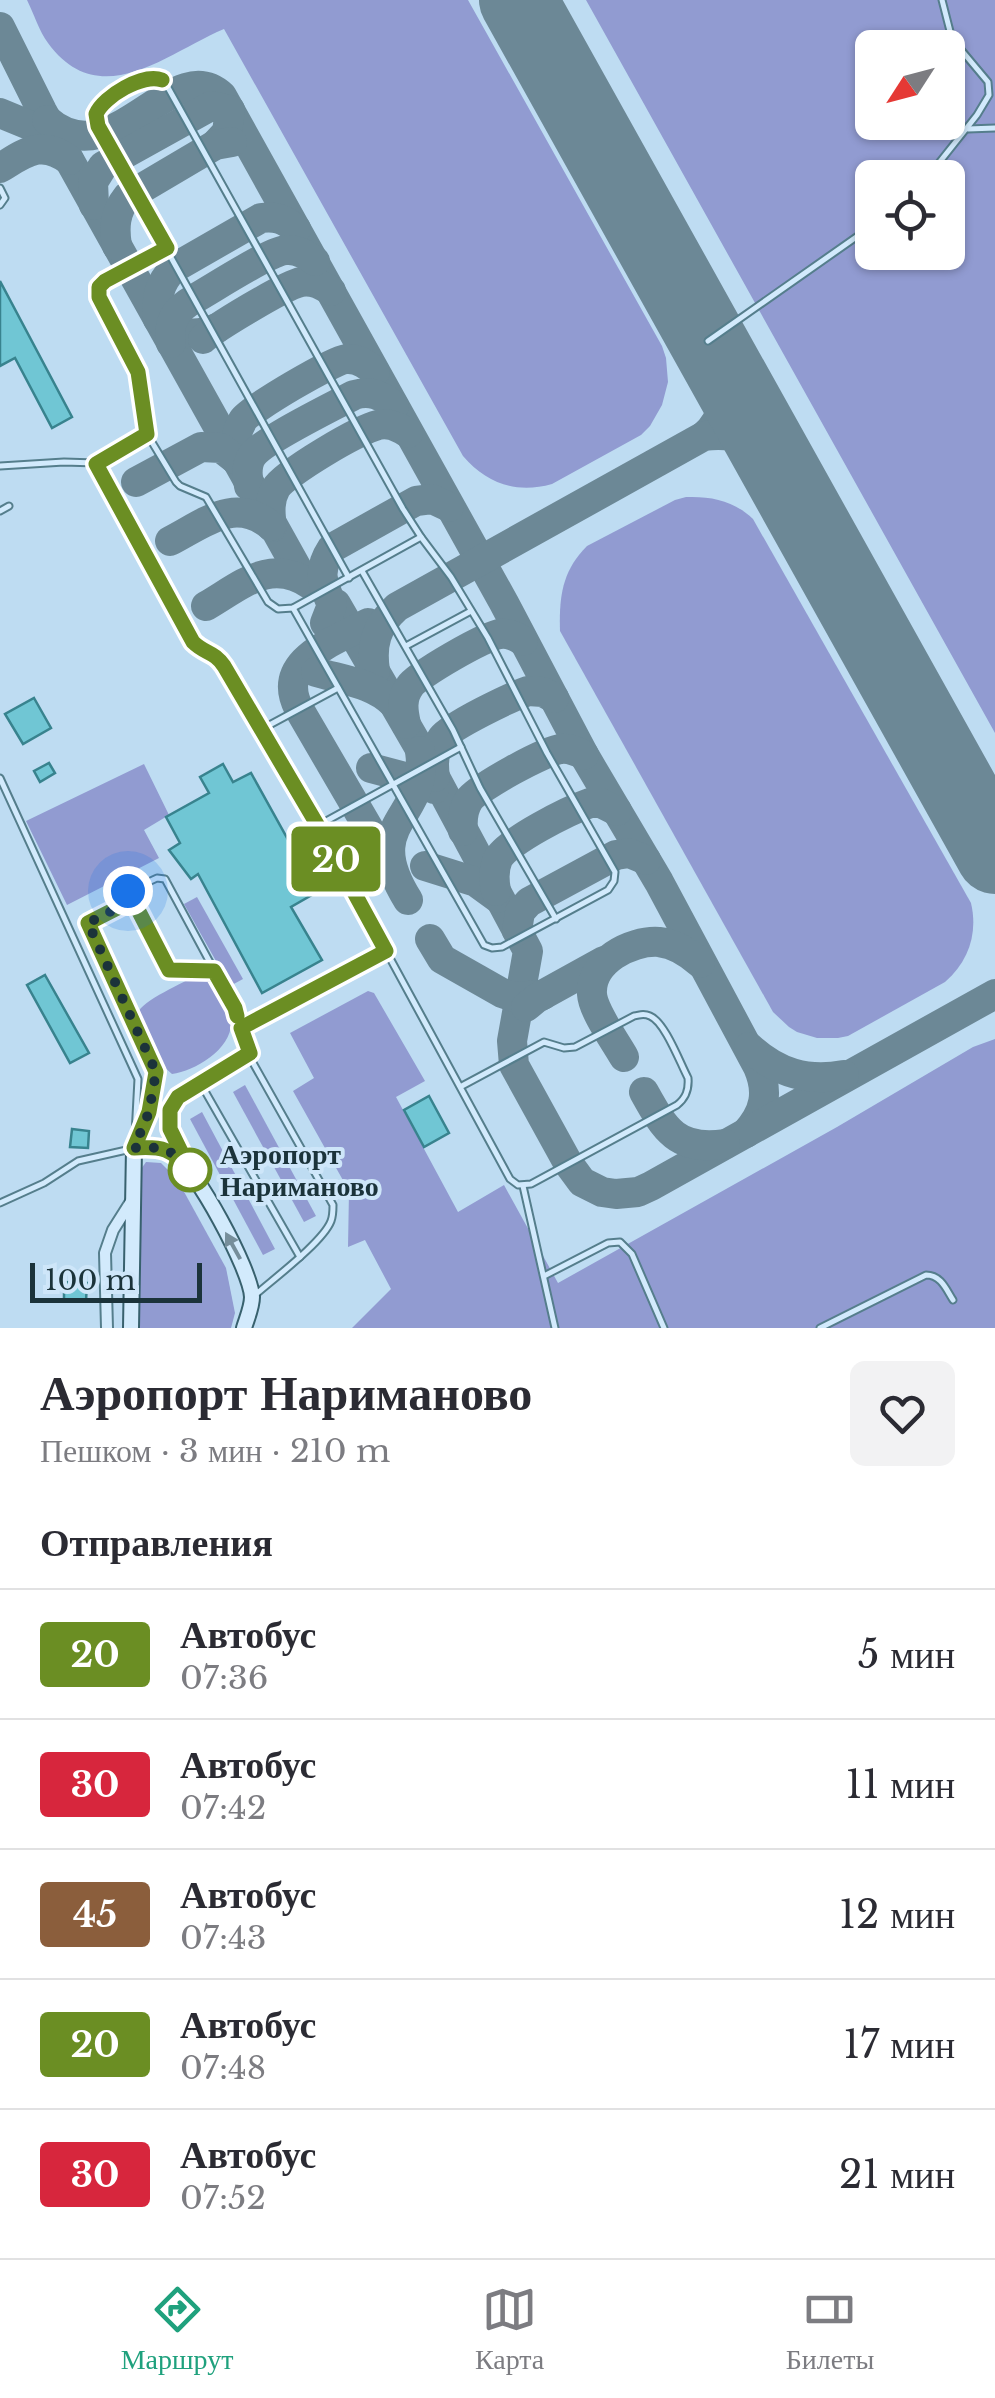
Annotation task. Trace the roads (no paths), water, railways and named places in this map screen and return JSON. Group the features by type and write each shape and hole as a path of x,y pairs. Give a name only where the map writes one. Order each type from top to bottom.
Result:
{"main road":[{"path":"131,1328 134,1148 151,1147 170,1151 190,1170 244,1265 252,1298 244,1328"}],"street":[{"path":"134,1148 149,1112 156,1072 88,923 133,900 169,970 214,971 235,1008 248,1054 178,1097 170,1110 170,1129 190,1170"},
{"path":"107,1328 105,1252 113,1230 133,1199"}],"lane":[{"path":"942,0 950,30"},
{"path":"965,55 990,87 990,95 965,130"},
{"path":"293,608 484,945 502,947 608,890 615,872 471,610 421,537 360,434 166,84 154,77 140,80 103,102 96,114 98,126 349,578"},
{"path":"965,130 995,128"},
{"path":"941,160 957,140"},
{"path":"0,188 5,198 0,205"},
{"path":"708,341 855,238"},
{"path":"167,248 105,281 99,287 99,297 138,372 147,434 176,482 206,497 268,602 278,609 293,608 421,537"},
{"path":"0,466 96,464 147,434"},
{"path":"96,464 193,642 217,656 318,826 510,1180 523,1186 531,1184 682,1101 688,1078 661,1026 651,1017 639,1014 576,1047 544,1042 460,1087"},
{"path":"0,511 9,506"},
{"path":"362,570 480,788 556,918"},
{"path":"406,646 471,610"},
{"path":"261,730 338,688"},
{"path":"318,826 461,747"},
{"path":"0,778 138,1079 134,1148 78,1161 44,1183 0,1203"},
{"path":"133,900 128,891 156,878 164,880 214,971"},
{"path":"241,1028 386,951"},
{"path":"248,1054 333,1205 333,1218 327,1229 252,1298"},
{"path":"201,1084 300,1256"},
{"path":"523,1186 554,1328"},
{"path":"544,1276 608,1242 620,1242 632,1254 664,1328"},
{"path":"820,1328 926,1275 940,1280 954,1300"}],"place":[{"name":"Аэропорт Нариманово","path":"190,1170"}]}
